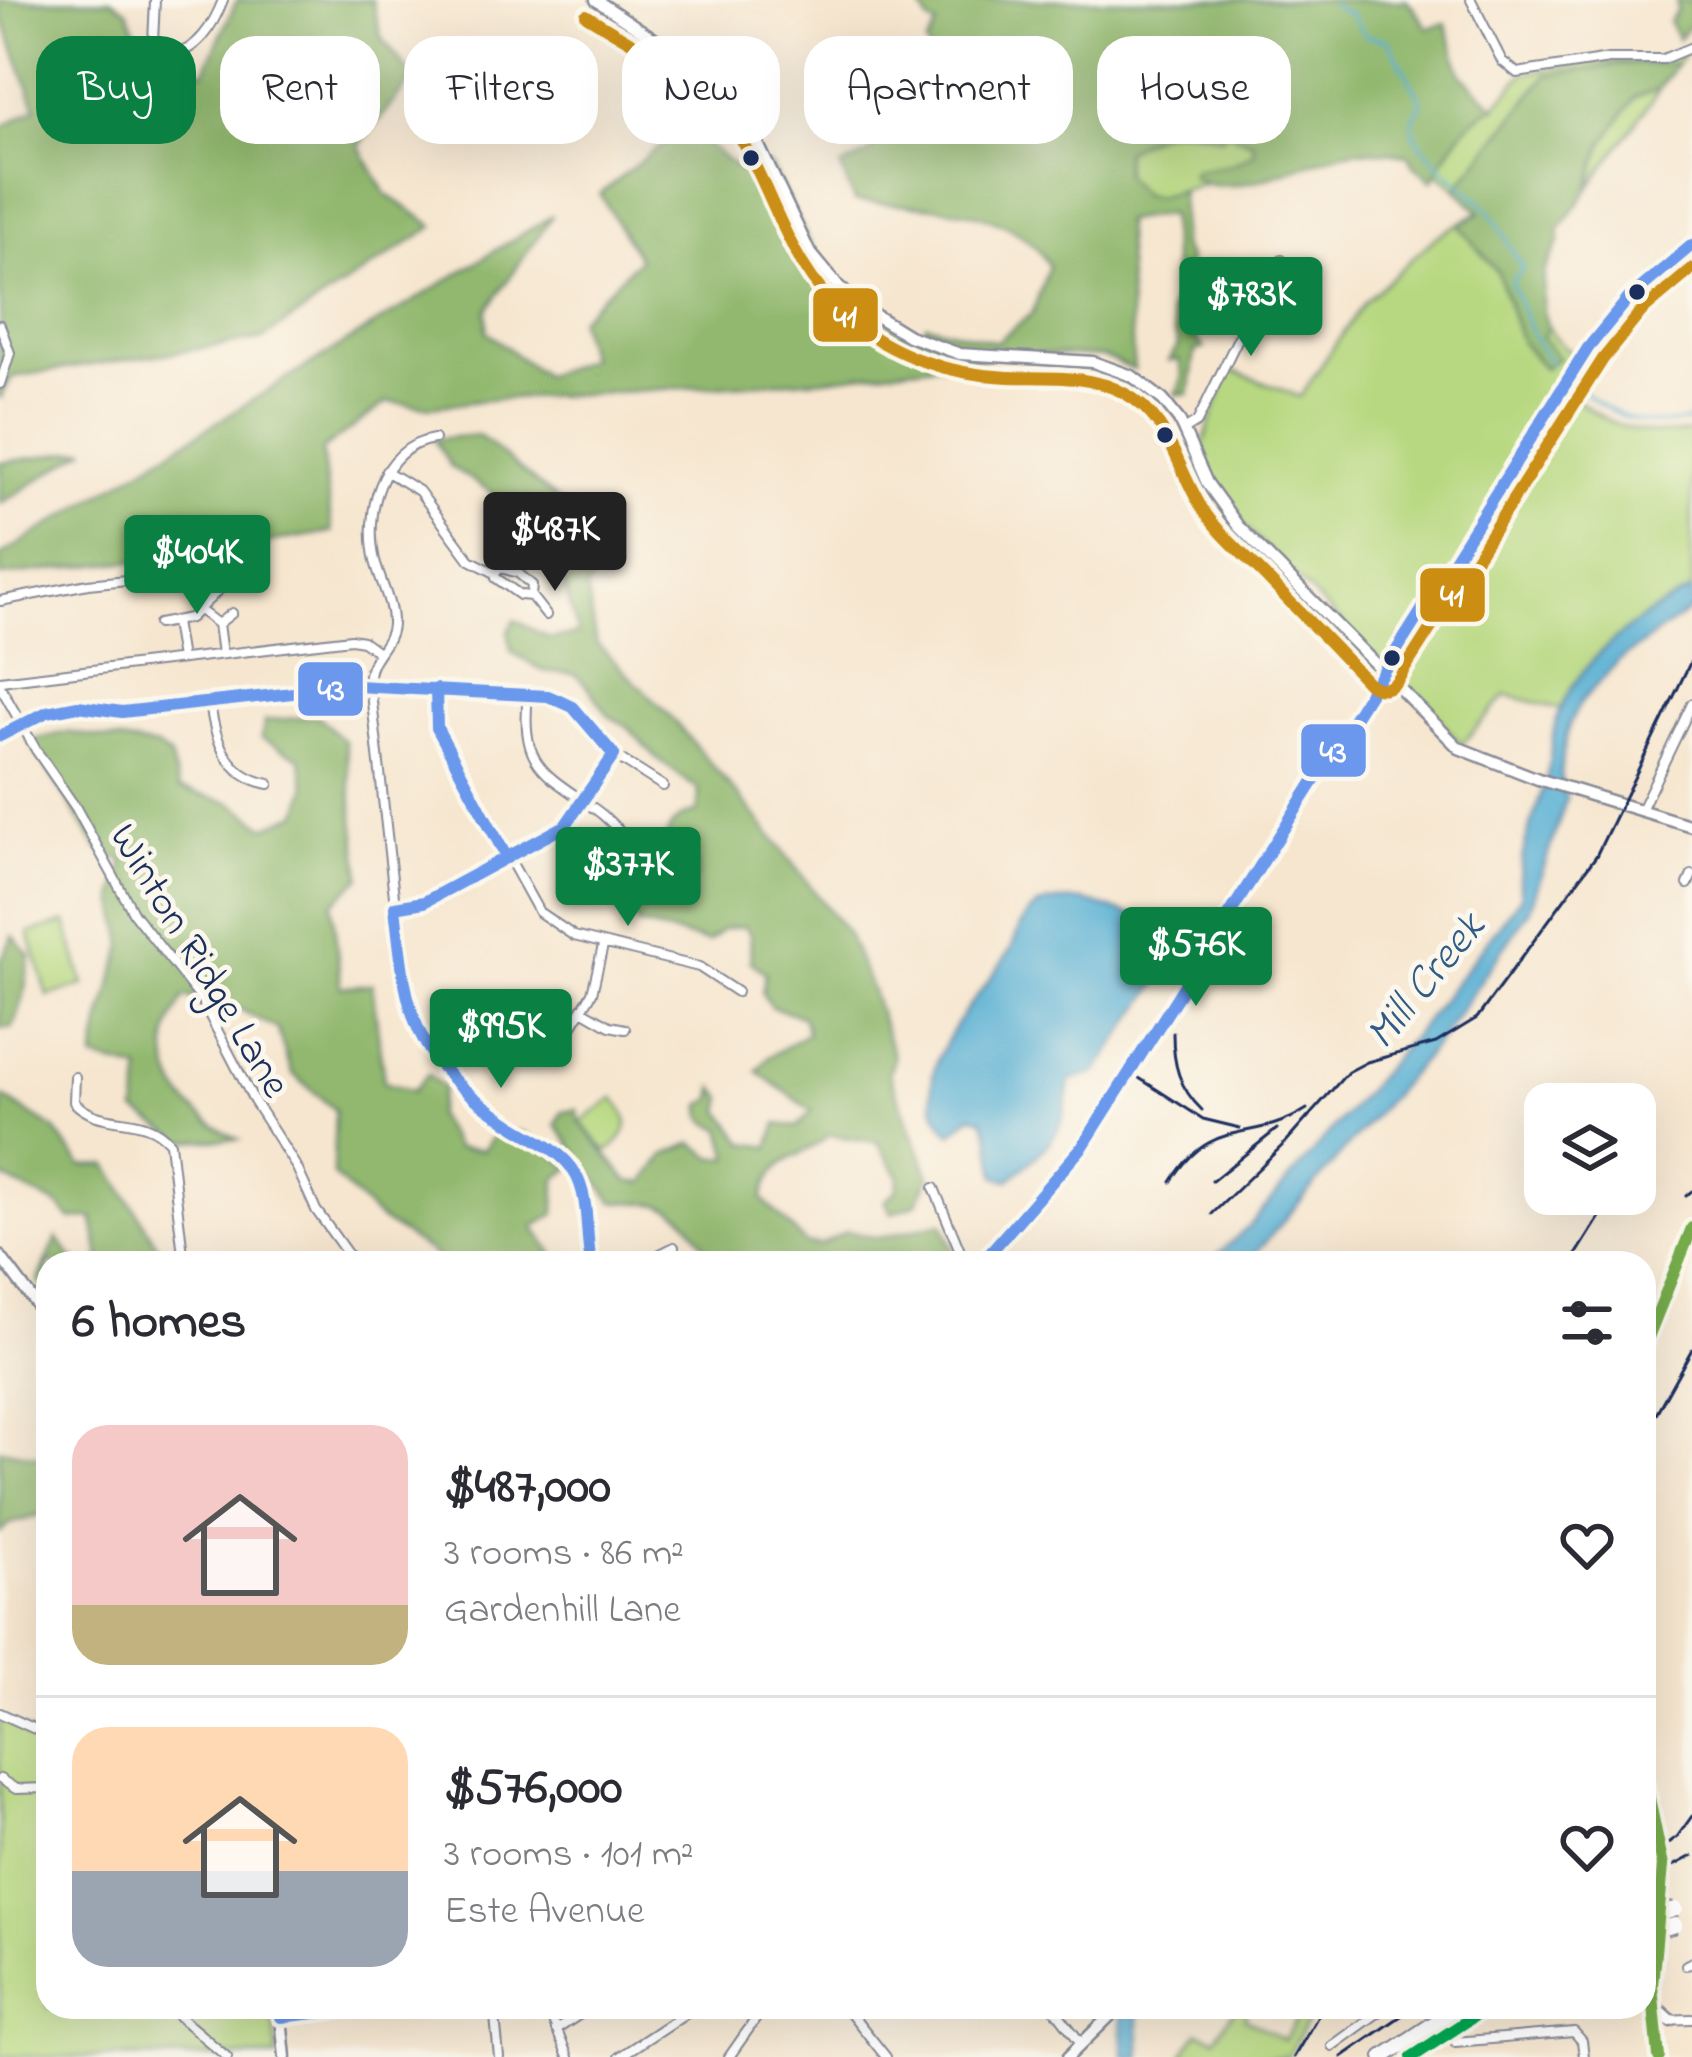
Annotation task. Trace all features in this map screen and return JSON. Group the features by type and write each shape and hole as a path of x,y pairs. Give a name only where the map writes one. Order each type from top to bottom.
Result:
{"highway":[{"path":"1656,1927 1692,1904"},
{"path":"1656,1918 1692,1920"},
{"path":"1383,2057 1441,2019"},
{"path":"1412,2057 1470,2019"}],"main road":[{"path":"596,0 731,94 754,130 809,251 865,309 909,336 960,353 1085,361 1114,367 1154,391 1184,430 1223,508 1459,748 1484,761 1692,826"},
{"path":"1656,1317 1692,1228"},
{"path":"0,1256 36,1304"},
{"path":"1656,1836 1663,1866 1656,1935"},
{"path":"1656,2006 1671,2020"},
{"path":"281,2019 285,2057"},
{"path":"1068,2057 1106,2019"},
{"path":"1656,2020 1659,2057"}],"street":[{"path":"155,0 153,42 161,52 176,55 201,39 224,0"},
{"path":"1471,0 1502,61 1516,73 1610,59 1663,59 1692,47"},
{"path":"991,1251 1083,1146 1588,348 1628,299 1692,245"},
{"path":"1184,430 1197,422 1251,312 1278,278 1282,260"},
{"path":"0,325 10,353 0,384"},
{"path":"434,439 410,447 386,471 372,540 392,623 390,636 370,666 370,686 405,994 421,1042 455,1086 571,1168 582,1191 590,1251"},
{"path":"386,471 418,491 470,560 495,573 520,595 531,596 546,615"},
{"path":"0,601 157,576 178,568"},
{"path":"158,624 190,618 226,582"},
{"path":"198,609 218,624 222,654"},
{"path":"218,624 232,613"},
{"path":"175,622 181,659"},
{"path":"0,683 351,639 378,652"},
{"name":"Winton Ridge Lane","path":"0,683 134,914 201,999 316,1210 345,1251"},
{"path":"0,736 46,712 68,707 122,712 370,686 528,694 567,703 614,755 663,786"},
{"path":"436,689 437,728 526,895 547,919 603,946 700,967 737,992"},
{"path":"528,694 525,730 532,758 548,778 643,849"},
{"path":"210,703 222,754 268,784"},
{"path":"1641,810 1692,704"},
{"path":"1678,732 1692,740"},
{"path":"395,908 424,902 565,826 614,755"},
{"path":"565,1037 592,992 603,946"},
{"path":"582,1010 610,1026 625,1028"},
{"path":"75,1077 74,1102 85,1112 107,1120 146,1124 170,1143 183,1251"},
{"path":"934,1188 960,1251"},
{"path":"666,1251 674,1247"},
{"path":"0,1713 36,1730"},
{"path":"0,1779 16,1790 36,1789"},
{"path":"182,2019 226,2057"},
{"path":"495,2019 499,2057"},
{"path":"552,2019 568,2057"},
{"path":"556,2030 573,2019"},
{"path":"619,2057 676,2019"},
{"path":"729,2057 756,2019"},
{"path":"856,2019 886,2057"},
{"path":"1062,2019 1080,2042"},
{"path":"1331,2046 1369,2019"},
{"path":"1656,2020 1692,2019"},
{"path":"1455,2042 1574,2032 1582,2041 1581,2057"}],"green space":[{"path":"0,0 111,0 127,10 138,36 36,36 36,108"},
{"path":"237,0 372,0 381,37 404,66 404,88 380,119 380,36 220,36"},
{"path":"918,0 1407,0 1428,28 1446,24 1461,74 1496,107 1466,128 1432,181 1409,155 1366,150 1334,155 1247,183 1207,184 1191,176 1194,170 1232,164 1253,153 1253,144 1291,144 1291,36 1097,36 1097,144 1138,144 1125,151 1124,175 1143,195 1157,197 1181,190 1181,246 1188,258 1189,299 1183,310 1189,330 1204,348 1195,351 1189,394 1176,394 1183,377 1179,360 1169,361 1178,346 1170,312 1175,295 1169,214 1124,221 1134,370 1104,357 977,351 924,333 926,324 996,342 1032,314 1049,266 1033,245 988,218 934,207 854,201 841,167 875,144 1073,144 1073,36 931,36 937,26 929,22"},
{"path":"1407,0 1461,74 1495,107 1523,74 1588,62 1655,60 1686,51 1559,231 1540,295 1551,332 1582,357 1562,389 1622,426 1655,434 1692,431 1692,591 1653,612 1617,640 1560,709 1506,695 1462,744 1237,519 1199,455 1229,369 1300,397 1364,302 1437,236 1480,211 1394,132 1054,225 1054,144 1073,144 1073,36 1064,36"},
{"path":"1677,0 1692,0 1692,23 1678,39 1669,22 1677,11"},
{"path":"220,37 220,144 361,144 386,194 434,226 262,339 12,377 0,399 0,128 36,108 36,144 196,144 196,70 204,72"},
{"path":"1677,63 1658,89 1635,97 1602,146 1588,190 1559,231 1560,241 1544,272 1543,312 1548,327 1542,337 1559,358 1544,368 1521,342 1498,273 1459,226 1480,212 1456,189 1547,75 1616,65"},
{"path":"665,144 706,144 740,171 770,165 825,272 893,328 986,358 825,379 430,407 387,402 322,450 332,532 194,554 0,576 0,556 553,215 487,310 487,332 543,376 589,359 578,319 639,259 600,194"},
{"path":"478,435 610,544 587,590 597,644 669,715 847,933 894,1058 889,1074 930,1177 916,1204 892,1213 885,1201 897,1190 899,1176 877,1142 829,1135 782,1164 762,1198 806,1244 820,1245 847,1231 878,1238 942,1223 953,1251 707,1251 676,1212 653,1204 613,1202 556,1125 562,1112 577,1110 580,1122 628,1181 644,1183 665,1155 693,1143 714,1158 730,1157 722,1129 703,1114 702,1105 713,1099 715,1087 724,1098 721,1111 745,1143 769,1147 777,1124 797,1127 812,1111 757,1071 769,1057 808,1033 802,1016 771,1007 762,993 766,973 751,962 750,934 744,926 723,929 708,942 639,925 624,899 634,881 665,894 697,877 697,865 665,844 675,822 698,811 699,790 656,758 626,725 609,716 574,674 543,671 512,652 508,631 515,620 550,639 578,634 563,581 551,557 501,518 491,492 451,467 434,439"},
{"path":"87,449 0,504 0,463"},
{"path":"318,716 345,742 361,877 332,904 341,987 372,984 384,1082 413,1091 428,1074 443,1088 436,1115 456,1148 483,1150 497,1130 525,1133 571,1168 556,1179 555,1214 534,1227 551,1251 429,1251 377,1217 333,1175 335,1110 292,1073 277,1029 224,1001 184,997 169,1029 167,1052 175,1085 184,1098 208,1121 238,1139 183,1141 136,1112 141,1071 94,1059 124,944 115,899 124,861 98,849 30,741 67,732 157,747 170,757 179,789 232,803 266,827 299,813 306,787 300,758 261,738 265,721"},
{"path":"66,922 84,985 48,996 29,933"},
{"path":"13,936 30,956 13,1027 0,1029 0,962"},
{"path":"3,1097 54,1129 82,1166 108,1165 161,1251 99,1251 93,1218 70,1219 59,1206 0,1176"},
{"path":"614,1098 625,1113 627,1127 607,1152 580,1122"},
{"path":"57,1238 67,1251 51,1251"},
{"path":"0,1449 36,1456 36,1516 9,1524 0,1532"},
{"path":"0,1719 36,1736 36,2019 273,2019 278,2057 0,2057"},
{"path":"1228,2019 1247,2019 1284,2040 1296,2019 1308,2019 1287,2057 1182,2057 1198,2032 1215,2038"}],"water":[{"path":"1692,591 1692,609 1619,661 1580,703 1563,753 1566,800 1530,909 1442,1037 1258,1251 1221,1251 1249,1226 1424,1023 1521,897 1523,852 1546,779 1555,723 1567,695 1595,658 1652,612"},
{"path":"1085,901 1173,927 1181,934 1179,952 1096,1073 1070,1081 1064,1115 1053,1138 1009,1180 996,1177 983,1119 972,1115 951,1134 936,1111 932,1088 936,1063 962,1016 1009,952 1027,915 1049,902"},
{"path":"1121,2019 1139,2019 1141,2057 1124,2057"}],"waterway":[{"path":"1332,5 1352,16 1365,35 1388,40 1422,102 1413,122 1417,138 1498,224 1523,267 1511,283 1535,341 1551,363"},
{"path":"1583,391 1634,420 1661,424 1692,419"}],"railway":[{"path":"1212,1214 1286,1142 1348,1072 1436,1043 1477,1018 1596,856 1692,659"},
{"path":"1173,1033 1179,1075 1202,1110"},
{"path":"1139,1078 1203,1119 1240,1128"},
{"path":"1171,1182 1202,1147 1307,1109"},
{"path":"1212,1181 1277,1129"},
{"path":"1686,1196 1692,1191"},
{"path":"1579,1251 1601,1215"},
{"path":"1656,1414 1692,1349"},
{"path":"1656,1852 1677,1837 1692,1816"},
{"path":"1656,1876 1692,1856"},
{"path":"1294,2057 1316,2019"},
{"path":"1342,2057 1397,2019"}],"transit line":[{"name":"41","path":"586,15 661,60 712,101 743,142 808,272 826,296 865,331 903,353 943,367 986,375 1082,380 1111,387 1139,403 1161,428 1213,523 1376,688 1397,681 1603,359 1641,312 1692,269"},
{"name":"43","path":"991,1251 1083,1146 1588,348 1628,299 1692,245"},
{"name":"43","path":"0,736 47,712 78,706 122,712 356,686 548,696 573,707 614,755 565,826 424,902 395,907 411,1007 433,1055 476,1100 569,1165 583,1194 590,1251"},
{"name":"43","path":"436,689 437,728 507,858"},
{"path":"1656,1317 1692,1228"},
{"path":"1656,1832 1663,1866 1656,1942"},
{"path":"1412,2057 1470,2019"},
{"path":"1655,2019 1659,2057"}],"water label":[{"name":"Mill Creek","path":"1423,979"}]}
